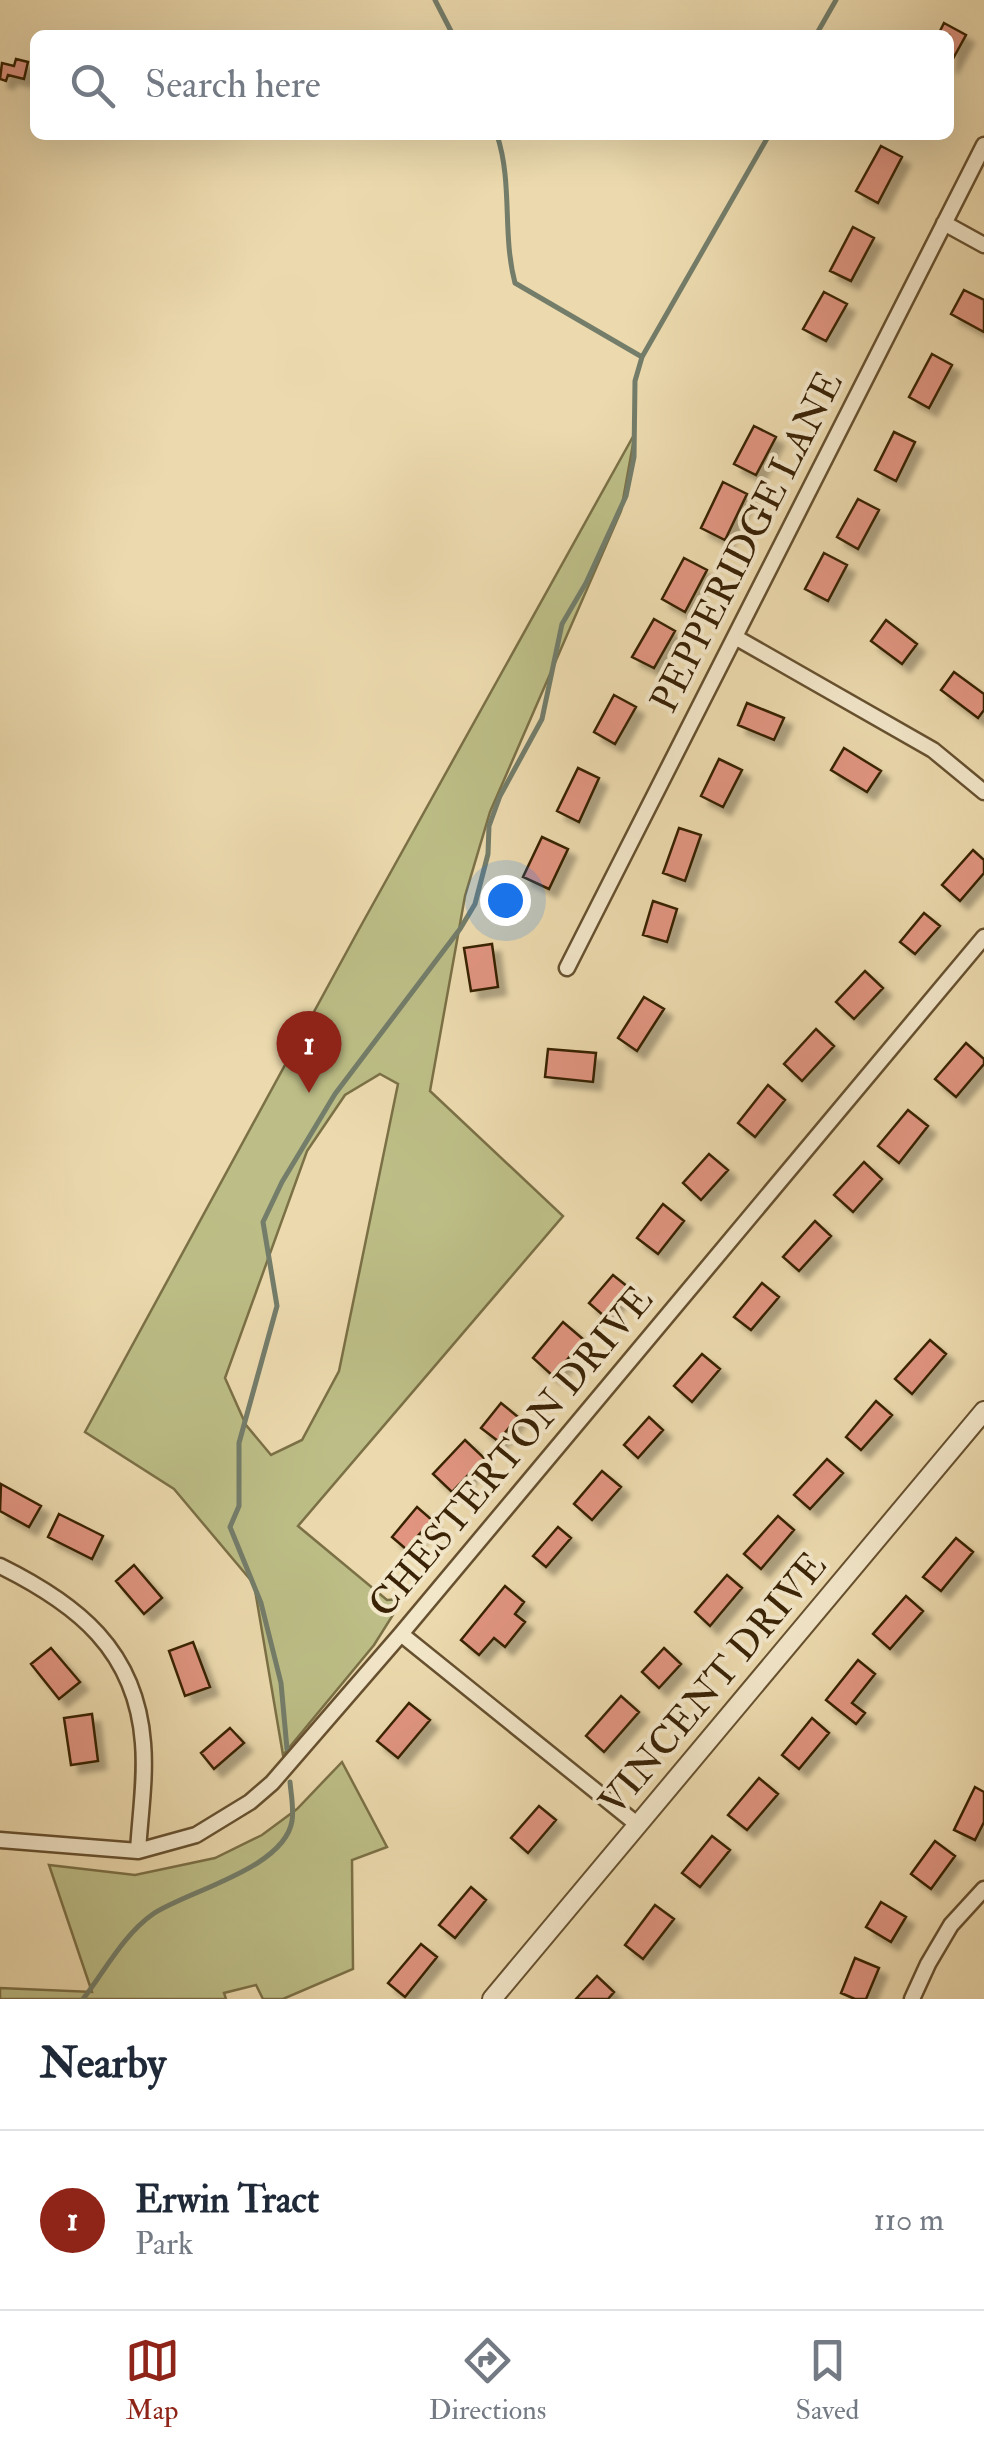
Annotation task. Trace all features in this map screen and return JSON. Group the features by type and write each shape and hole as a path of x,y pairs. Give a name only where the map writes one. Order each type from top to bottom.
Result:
{"street":[{"name":"PEPPERIDGE LANE","path":"567,968 984,145"},
{"path":"944,224 984,244"},
{"path":"735,636 933,750 984,792"},
{"name":"CHESTERTON DRIVE","path":"0,1840 138,1852 196,1835 250,1802 290,1763 401,1634 984,937"},
{"name":"VINCENT DRIVE","path":"492,1999 984,1411"},
{"path":"0,1566 46,1588 68,1604 100,1636 124,1671 134,1696 144,1746 138,1852"},
{"path":"401,1634 638,1825"},
{"path":"912,1999 951,1925 981,1897"}],"green space":[{"path":"635,433 621,511 490,812 465,896 430,1091 563,1216 298,1526 387,1600 403,1599 374,1645 283,1755 254,1584 174,1489 85,1432","holes":["380,1074 398,1084 339,1371 302,1440 271,1455 246,1425 225,1378 307,1151 345,1095"]},
{"path":"342,1762 387,1847 352,1860 353,1969 283,1999 263,1999 256,1985 224,1993 226,1999 0,1999 0,1988 92,1992 49,1865 135,1875 215,1858 262,1835 297,1809"}],"building":[{"path":"944,23 966,35 954,57 954,30 940,30"},
{"path":"16,59 28,62 24,79 8,75 6,81 0,79 2,63 14,66"},
{"path":"881,146 902,157 878,203 856,191"},
{"path":"853,227 874,238 851,281 830,271"},
{"path":"964,290 984,300 984,332 951,314"},
{"path":"824,292 847,304 826,341 803,329"},
{"path":"932,354 952,365 929,408 909,397"},
{"path":"754,426 776,437 756,475 734,464"},
{"path":"894,432 915,442 896,481 875,470"},
{"path":"723,482 747,494 725,540 701,528"},
{"path":"858,499 879,510 858,549 837,537"},
{"path":"824,553 847,565 828,601 805,589"},
{"path":"684,558 707,570 685,612 662,599"},
{"path":"654,619 675,631 654,668 632,657"},
{"path":"886,620 917,644 902,664 871,641"},
{"path":"954,672 984,694 984,710 978,718 941,690"},
{"path":"614,695 636,707 615,744 594,732"},
{"path":"747,703 784,718 774,740 738,725"},
{"path":"844,748 881,771 867,792 831,770"},
{"path":"719,759 742,770 723,807 701,796"},
{"path":"578,768 599,778 579,822 557,811"},
{"path":"679,828 701,835 685,881 663,873"},
{"path":"542,837 568,849 549,889 523,877"},
{"path":"973,850 984,860 984,873 960,901 942,885"},
{"path":"653,901 677,909 667,942 643,935"},
{"path":"924,913 940,926 915,954 900,942"},
{"path":"492,944 498,987 471,991 464,948"},
{"path":"865,971 883,988 854,1019 836,1002"},
{"path":"644,997 664,1009 637,1051 618,1038"},
{"path":"816,1029 834,1046 802,1081 784,1064"},
{"path":"966,1043 984,1059 984,1064 956,1097 935,1079"},
{"path":"548,1049 596,1053 593,1082 545,1077"},
{"path":"768,1085 785,1100 755,1137 738,1123"},
{"path":"908,1110 928,1126 899,1163 878,1146"},
{"path":"709,1154 728,1170 701,1200 683,1183"},
{"path":"864,1162 882,1179 853,1212 834,1195"},
{"path":"663,1204 684,1221 658,1254 637,1238"},
{"path":"815,1221 831,1236 799,1271 783,1257"},
{"path":"613,1275 628,1287 604,1316 589,1303"},
{"path":"762,1283 779,1297 751,1330 734,1317"},
{"path":"563,1322 584,1340 553,1376 533,1358"},
{"path":"930,1340 946,1354 912,1394 895,1379"},
{"path":"702,1354 720,1369 692,1402 674,1386"},
{"path":"876,1401 892,1415 861,1450 846,1437"},
{"path":"501,1403 518,1417 498,1441 481,1428"},
{"path":"649,1417 663,1430 638,1458 624,1445"},
{"path":"465,1440 484,1458 452,1492 433,1474"},
{"path":"827,1459 843,1473 810,1509 794,1495"},
{"path":"602,1471 621,1487 592,1520 574,1504"},
{"path":"1,1484 41,1506 29,1527 0,1511"},
{"path":"417,1507 432,1520 406,1549 392,1537"},
{"path":"59,1514 103,1536 92,1559 48,1537"},
{"path":"778,1516 794,1530 761,1569 744,1554"},
{"path":"558,1527 571,1538 546,1567 533,1556"},
{"path":"956,1538 973,1552 941,1591 923,1577"},
{"path":"134,1565 162,1598 144,1614 116,1581"},
{"path":"727,1575 742,1588 710,1626 695,1612"},
{"path":"505,1586 524,1602 515,1614 525,1622 505,1647 494,1638 479,1655 461,1640"},
{"path":"906,1596 923,1611 890,1649 873,1634"},
{"path":"193,1642 210,1687 185,1696 169,1651"},
{"path":"51,1648 80,1682 59,1699 31,1664"},
{"path":"664,1648 681,1664 659,1688 642,1672"},
{"path":"858,1660 875,1674 852,1703 865,1713 856,1724 826,1700"},
{"path":"621,1696 639,1712 604,1752 586,1736"},
{"path":"409,1703 430,1720 398,1758 377,1741"},
{"path":"92,1714 98,1761 71,1765 64,1718"},
{"path":"812,1718 829,1733 799,1769 782,1755"},
{"path":"230,1728 244,1743 214,1769 201,1753"},
{"path":"759,1778 778,1794 747,1830 728,1815"},
{"path":"975,1787 984,1792 984,1822 975,1840 954,1830"},
{"path":"539,1806 556,1820 528,1853 511,1838"},
{"path":"712,1836 730,1850 700,1887 682,1873"},
{"path":"935,1841 955,1856 931,1889 911,1874"},
{"path":"471,1887 486,1900 455,1938 439,1925"},
{"path":"881,1902 906,1917 891,1942 866,1927"},
{"path":"655,1905 674,1919 643,1959 625,1945"},
{"path":"421,1944 437,1957 405,1997 388,1983"},
{"path":"855,1958 879,1968 866,1999 841,1993"},
{"path":"597,1976 614,1992 608,1999 576,1999"}],"waterway":[{"path":"435,0 450,30"},
{"path":"819,30 836,0"},
{"path":"498,140 515,283 642,357"},
{"path":"287,1749 281,1683 261,1603 230,1527 239,1506 239,1443 277,1306 263,1222 282,1182 335,1094 475,904 488,854 489,826 500,796 542,719 562,624 586,583 626,496 634,457 635,381 642,357 766,140"},
{"path":"83,1999 124,1943 153,1914 232,1877 272,1853 285,1838 292,1821 290,1782"}],"place":[{"name":"Erwin Tract","path":"309,1093"}]}
